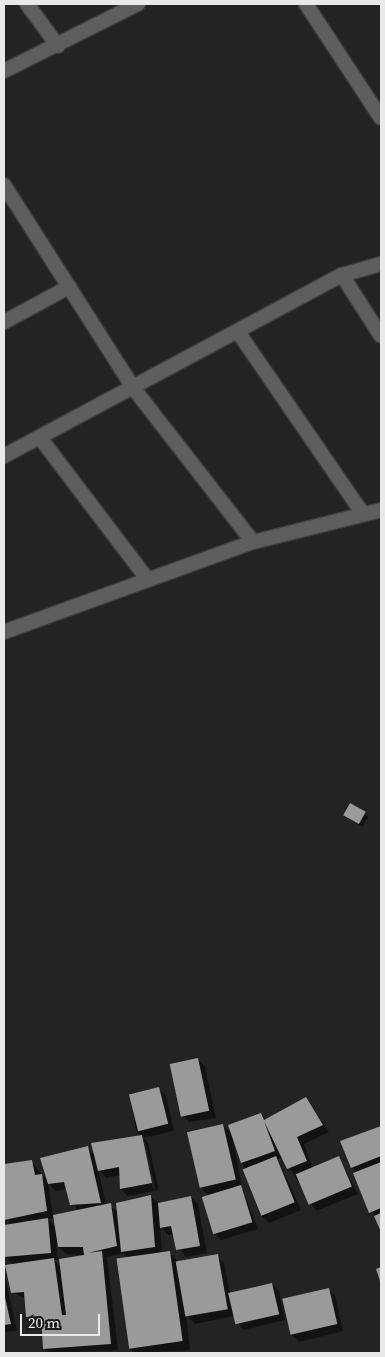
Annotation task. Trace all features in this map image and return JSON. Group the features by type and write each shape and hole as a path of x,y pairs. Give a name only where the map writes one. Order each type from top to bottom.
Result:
{"street":[{"path":"27,4 58,46"},
{"path":"4,71 58,46 138,4"},
{"path":"306,4 381,118"},
{"path":"5,189 134,389 253,542"},
{"path":"4,456 41,439 342,275 381,264"},
{"path":"342,275 381,336"},
{"path":"4,322 69,287"},
{"path":"238,332 363,514"},
{"path":"41,439 148,580"},
{"path":"4,632 253,542 381,510"}],"building":[{"path":"350,803 366,812 359,824 343,815"},
{"path":"198,1058 209,1111 181,1117 170,1064"},
{"path":"159,1087 168,1124 138,1131 129,1094"},
{"path":"306,1097 323,1125 297,1137 307,1161 287,1169 264,1121 275,1151 241,1163 228,1125 261,1113 264,1120"},
{"path":"223,1124 236,1180 200,1188 187,1132"},
{"path":"381,1126 381,1156 351,1168 340,1141"},
{"path":"142,1135 152,1183 120,1189 119,1167 98,1171 91,1143"},
{"path":"88,1146 101,1203 70,1205 64,1182 48,1184 40,1158"},
{"path":"276,1156 295,1202 261,1216 243,1169"},
{"path":"339,1156 352,1186 309,1205 296,1174"},
{"path":"32,1160 35,1175 42,1174 47,1211 4,1220 4,1164"},
{"path":"381,1162 381,1208 369,1213 353,1173"},
{"path":"241,1185 252,1222 213,1234 202,1197"},
{"path":"151,1195 155,1247 121,1252 116,1203"},
{"path":"191,1196 200,1246 176,1250 171,1226 160,1228 158,1203"},
{"path":"111,1203 117,1246 88,1253 102,1251 111,1344 43,1349 41,1316 26,1317 24,1292 11,1293 5,1265 54,1258 62,1315 66,1315 59,1259 84,1255 83,1247 58,1247 53,1215"},
{"path":"381,1213 381,1232 374,1216"},
{"path":"48,1218 51,1253 4,1257 4,1225"},
{"path":"170,1251 183,1341 129,1349 117,1259"},
{"path":"218,1254 228,1309 185,1317 176,1261"},
{"path":"381,1267 381,1284 376,1269"},
{"path":"272,1283 279,1314 235,1324 228,1293"},
{"path":"329,1288 337,1324 291,1335 282,1299"},
{"path":"4,1293 11,1324 4,1325"}]}
